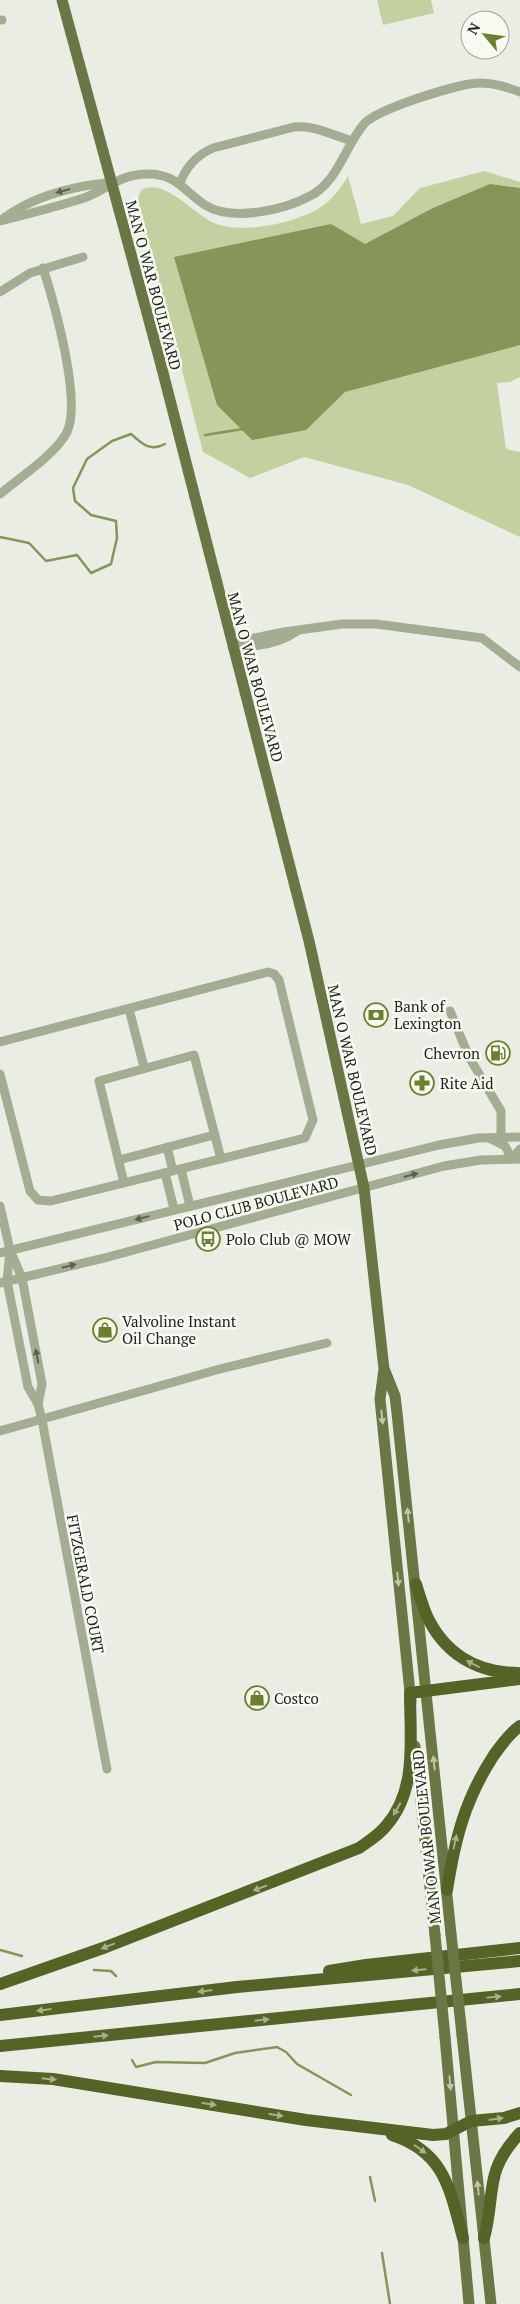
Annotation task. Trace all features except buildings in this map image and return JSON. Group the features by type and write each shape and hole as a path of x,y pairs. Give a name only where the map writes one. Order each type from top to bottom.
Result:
{"highway":[{"path":"416,1584 425,1611 442,1642 475,1666 491,1671 520,1674"},
{"path":"0,1984 106,1947 360,1848 386,1826 405,1796 410,1766 410,1693 520,1679"},
{"path":"447,1890 455,1839 471,1795 482,1773 499,1748 520,1726"},
{"path":"237,1988 366,1965 520,1948"},
{"path":"0,2015 237,1988 520,1961"},
{"path":"0,2046 520,1994"},
{"path":"0,2076 53,2080 358,2126 433,2135 446,2134 471,2121 504,2118 520,2113"},
{"path":"358,2126 408,2141 439,2166 450,2187 463,2238"},
{"path":"484,2238 489,2221 491,2183 503,2154 520,2133"}],"main road":[{"name":"MAN O WAR BOULEVARD","path":"62,0 162,370 307,932 360,1165 384,1369 394,1396 398,1414 491,2304"},
{"name":"MAN O WAR BOULEVARD","path":"384,1369 380,1398 446,2037 469,2304"}],"street":[{"path":"0,221 86,197 111,182 146,174 162,176 180,183 205,205 226,213 244,213 278,208 311,196 330,180 352,141 365,123 379,112 410,100 477,83 499,85 520,92"},
{"path":"180,183 193,161 200,154 212,148 294,127 307,126 320,129 352,141"},
{"path":"0,292 9,284 43,268 83,257"},
{"path":"0,494 59,443 67,432 70,420 69,377 60,324 43,268"},
{"path":"232,647 249,639 298,631 342,624 376,624 476,636 482,638 520,667"},
{"path":"0,1042 268,972 274,974 279,980 314,1120 305,1138 51,1201 38,1200 30,1191 0,1074"},
{"path":"129,1009 144,1067"},
{"path":"450,1011 469,1057 501,1111 501,1137"},
{"path":"124,1183 99,1081 144,1067 194,1055 220,1159"},
{"path":"119,1160 214,1135"},
{"name":"POLO CLUB BOULEVARD","path":"0,1253 439,1145 487,1138 520,1137"},
{"path":"487,1138 505,1146 516,1159 520,1149"},
{"path":"167,1148 173,1171 190,1206"},
{"name":"POLO CLUB BOULEVARD","path":"4,1282 444,1166 481,1160 516,1159"},
{"path":"173,1171 174,1209"},
{"path":"0,1206 10,1250"},
{"name":"FITZGERALD COURT","path":"10,1250 22,1278 42,1384 38,1404"},
{"name":"FITZGERALD COURT","path":"10,1250 4,1282 28,1386 38,1404 42,1420 107,1769"},
{"path":"0,1431 220,1369 327,1343"}],"shaded area":[{"path":"377,0 431,0 434,13 383,25"},
{"path":"484,171 520,182 520,377 510,382 497,383 506,449 520,452 520,537 408,485 304,457 250,478 203,452 138,199 141,190 150,187 169,193 214,223 239,228 254,227 284,222 310,213 329,200 343,185 348,176 361,224 393,216 420,188"},
{"path":"490,184 520,188 520,345 345,392 306,430 252,440 217,405 174,257 331,224 365,244 433,208"}],"waterway":[{"path":"205,435 243,429"},
{"path":"0,537 29,543 46,561 77,555 91,573 111,564 117,538 116,521 91,515 75,501 73,488 87,459 112,441 131,434 146,446 155,447 165,444"},
{"path":"0,1950 22,1956"},
{"path":"94,1970 111,1971 116,1976"},
{"path":"132,2060 136,2067 156,2062 205,2063 235,2053 277,2047 286,2052 297,2064 351,2095"},
{"path":"370,2177 375,2201"},
{"path":"382,2253 390,2304"}],"place":[{"name":"Bank of Lexington","path":"376,1015"},
{"name":"Chevron","path":"498,1053"},
{"name":"Rite Aid","path":"422,1083"},
{"name":"Polo Club @ MOW","path":"208,1239"},
{"name":"Valvoline Instant Oil Change","path":"105,1330"},
{"name":"Costco","path":"257,1698"}]}
